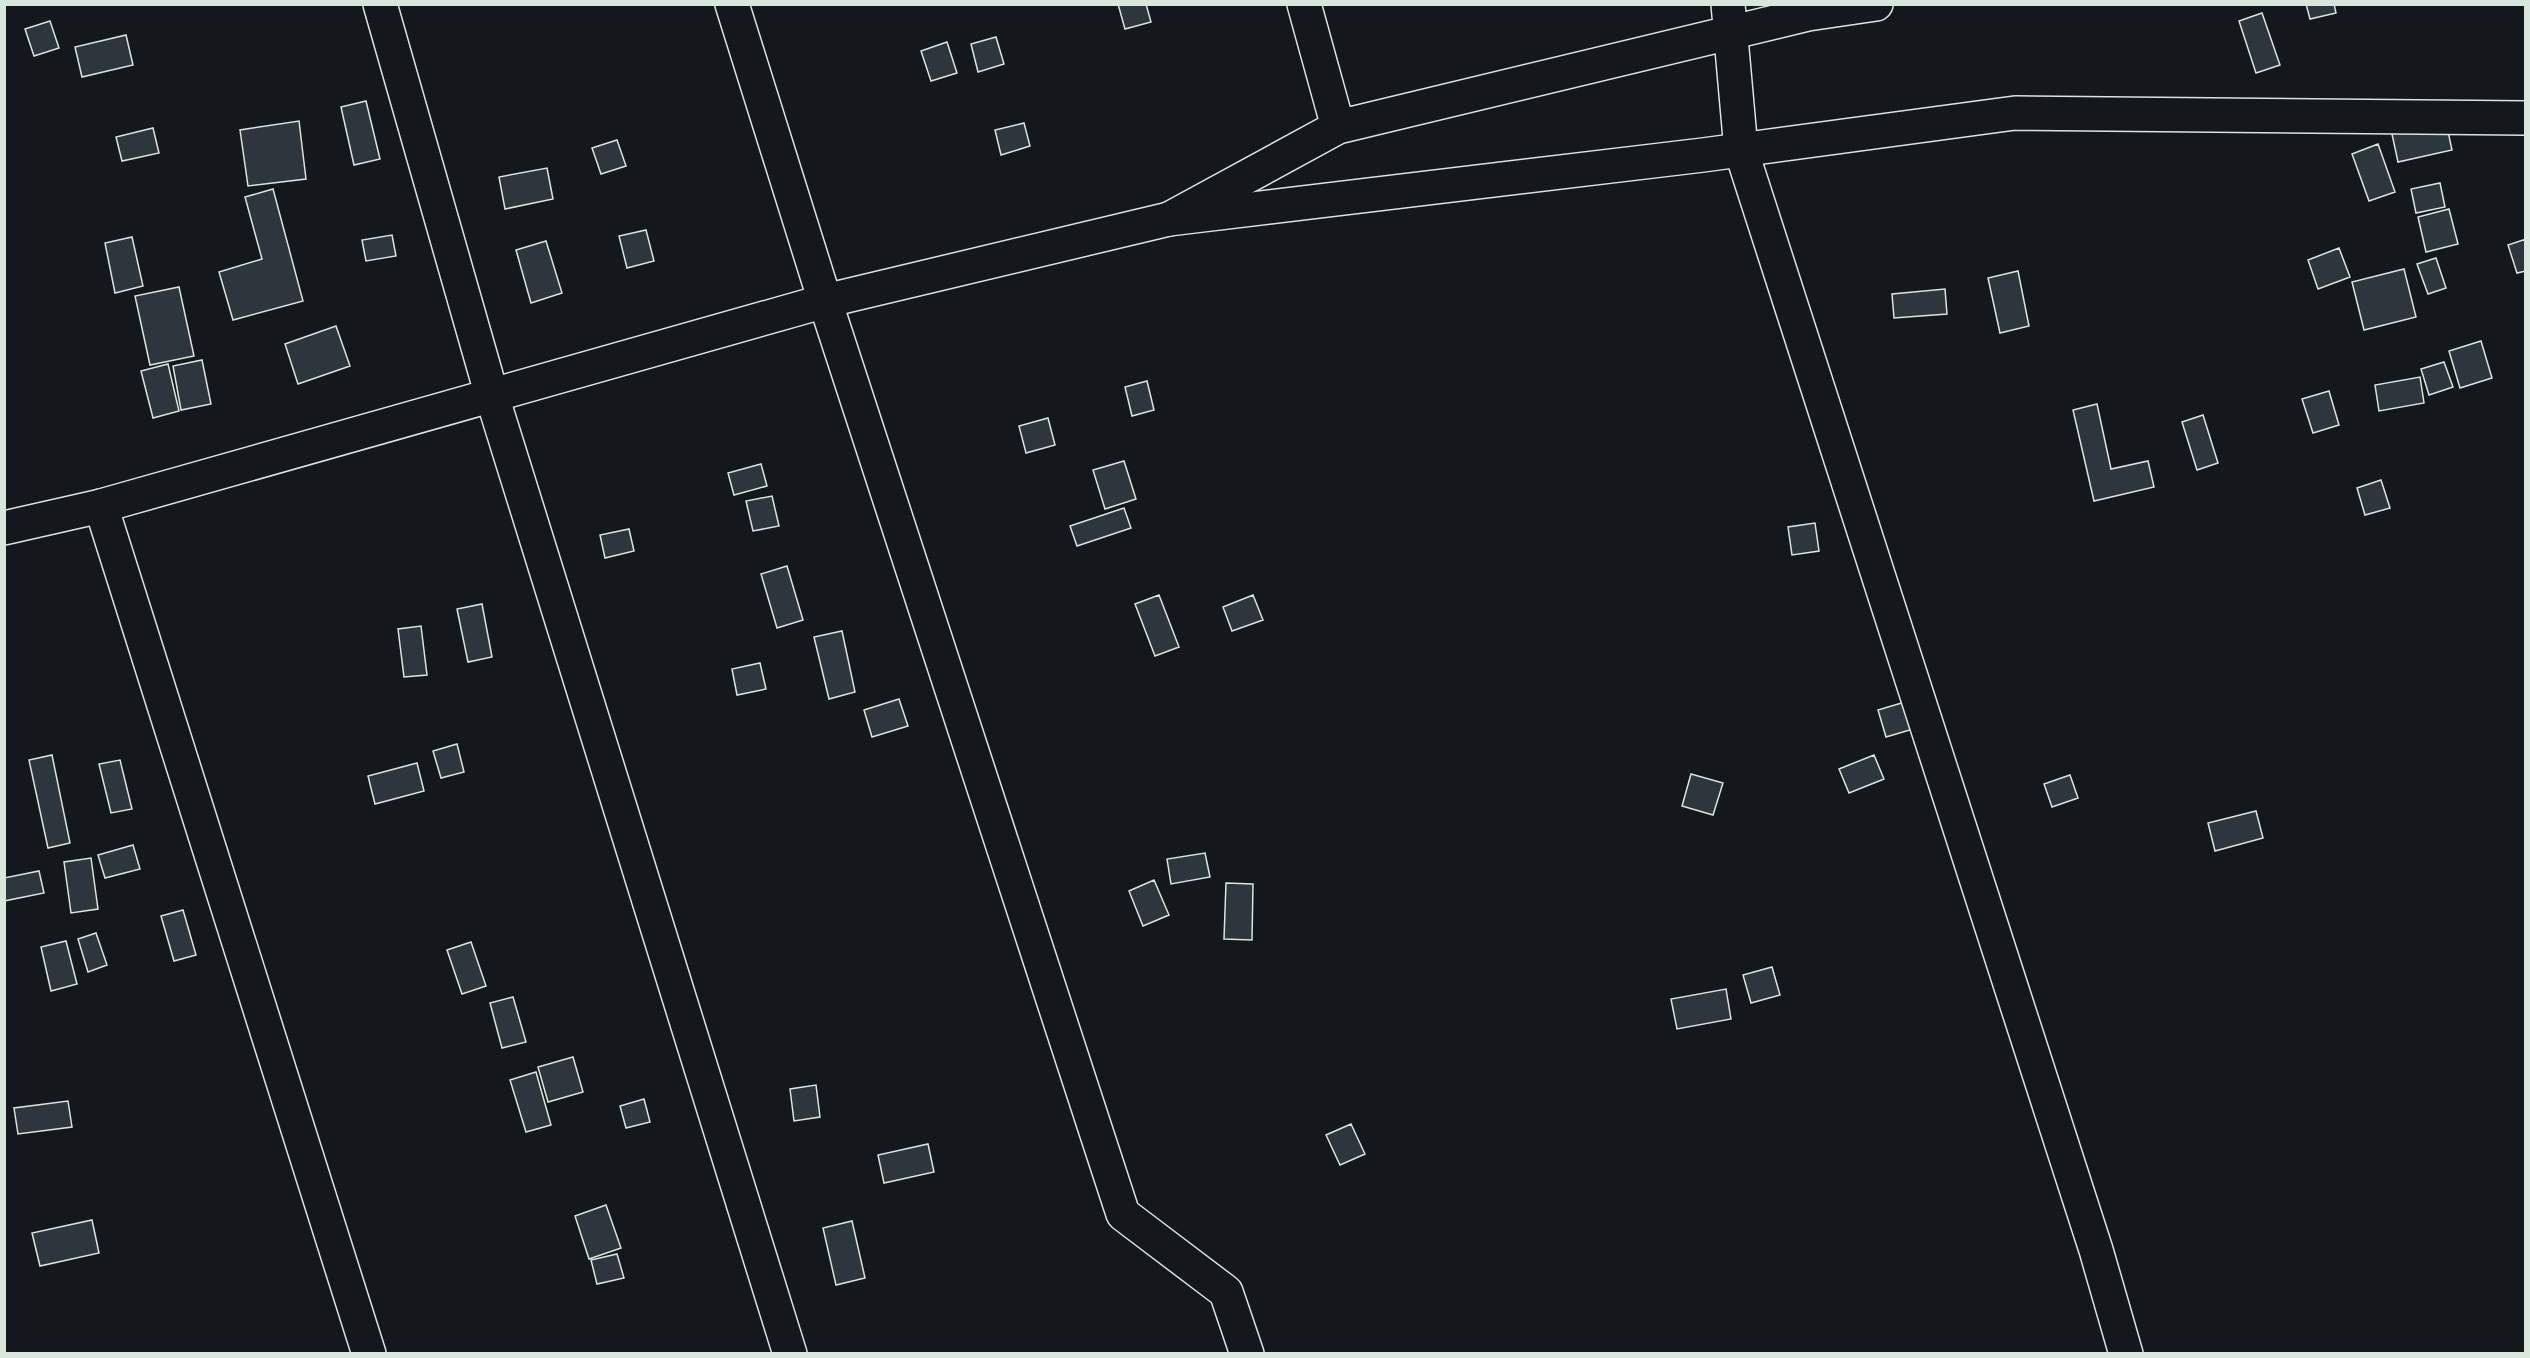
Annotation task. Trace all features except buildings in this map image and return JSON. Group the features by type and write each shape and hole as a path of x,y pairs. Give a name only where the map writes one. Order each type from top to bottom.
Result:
{"street":[{"path":"380,4 492,396 790,1353"},
{"path":"732,4 825,301 1123,1214 1226,1292 1247,1353"},
{"path":"1304,4 1338,127"},
{"path":"1169,219 1338,127 1729,19 1808,14 1876,4"},
{"path":"1729,19 1741,150 2096,1251 2126,1353"},
{"path":"4,528 101,506 825,301 1169,219 1741,150 2015,113 2526,118"},
{"path":"101,506 369,1353"}]}
